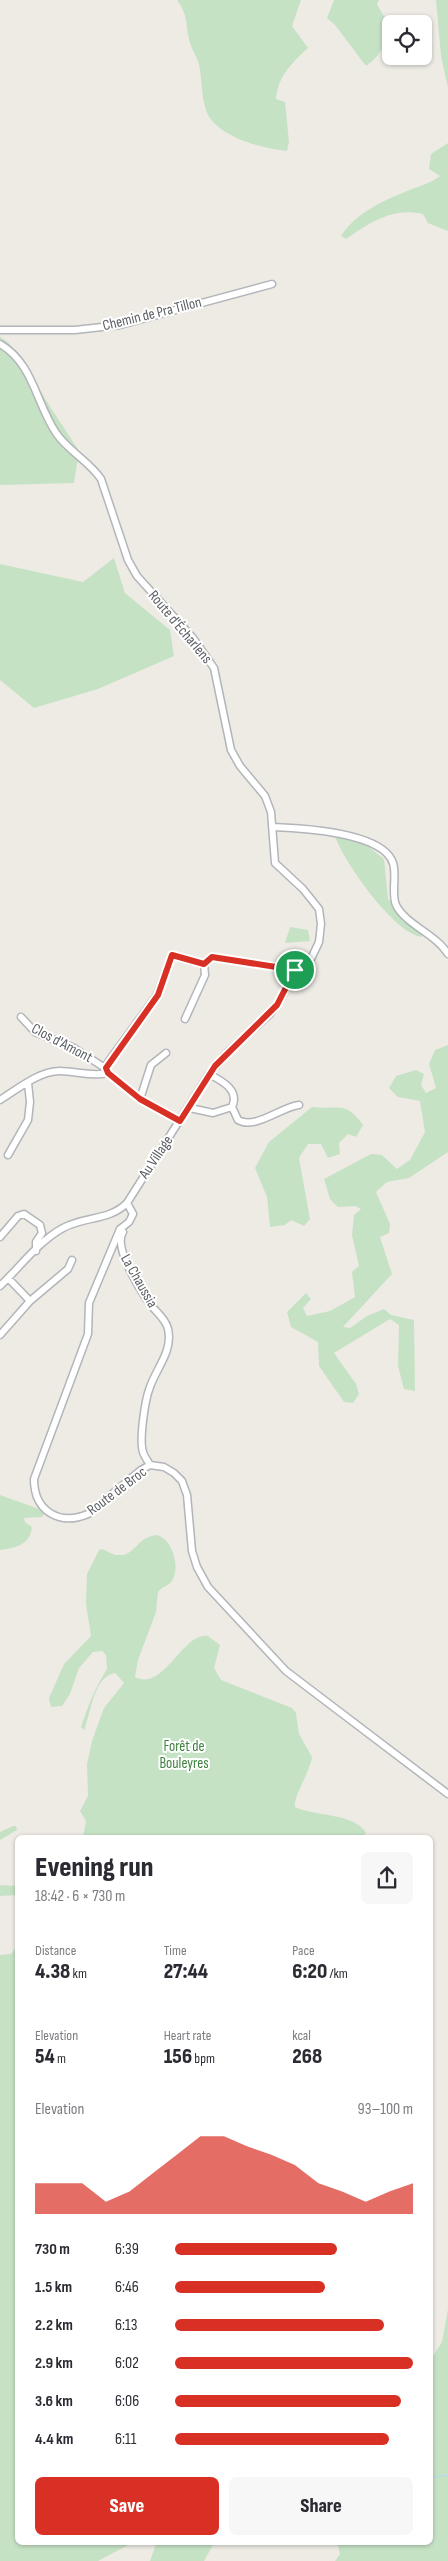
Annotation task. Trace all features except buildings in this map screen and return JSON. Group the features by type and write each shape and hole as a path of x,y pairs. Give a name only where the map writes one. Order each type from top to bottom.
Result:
{"street":[{"name":"Chemin de Pra Tillon","path":"0,330 75,330 120,325 272,284"},
{"name":"Route d'Écharlens","path":"0,344 19,360 26,371 56,434 95,470 106,490 128,560 137,576 193,638 214,668 231,750 240,766 265,796 273,827 275,863 303,889 318,909 321,924 319,942 310,961 295,970"},
{"path":"273,827 313,828 342,833 386,853 393,862 396,904 404,914 442,944 448,954"},
{"path":"107,1070 158,995 172,955 204,964"},
{"path":"204,964 212,957 295,970"},
{"path":"185,1019 205,975 204,964"},
{"name":"Au Village","path":"127,1203 190,1108 209,1074 229,1051 273,1010 295,970"},
{"name":"Clos d'Amont","path":"21,1017 35,1032 74,1048 107,1070 140,1099 180,1121"},
{"path":"140,1099 151,1065 166,1053"},
{"name":"Clos d'Amont","path":"0,1100 46,1073 60,1071 89,1074 107,1070"},
{"path":"209,1074 232,1090 235,1097 232,1106 238,1120 245,1122 261,1119 289,1106 299,1105"},
{"path":"8,1155 28,1120 30,1102 28,1084"},
{"path":"190,1108 213,1114 232,1106"},
{"path":"0,1286 63,1228 84,1220 110,1216 127,1203 133,1214"},
{"path":"0,1237 18,1216 24,1214 40,1225 42,1233 36,1242 36,1251"},
{"name":"Route de Broc","path":"133,1214 129,1222 120,1229 89,1303 88,1334 34,1479 34,1490 42,1507 52,1516 63,1519 79,1518 88,1514 141,1470 150,1465 164,1467 174,1473 182,1481 187,1495 192,1551 197,1568 208,1587 286,1671 448,1794"},
{"name":"La Chaussia","path":"133,1214 136,1219 120,1237 121,1249 144,1296 167,1325 169,1338 166,1354 149,1387 143,1427 142,1451 150,1465"},
{"path":"0,1335 30,1301 68,1269 72,1260"},
{"path":"8,1278 30,1301"}],"green space":[{"path":"177,0 301,0 292,26 308,48 287,70 280,83 276,99 285,102 289,142 287,151 240,140 219,127 211,119 204,104 199,64 188,37 183,11"},
{"path":"334,0 379,0 377,4 383,15 382,48 366,66 335,25 327,18"},
{"path":"436,0 448,0 448,88 441,56"},
{"path":"448,143 448,231 428,223 423,214 412,212 392,214 373,222 346,239 341,236 354,221 370,209 440,176 429,169 431,154"},
{"path":"0,337 8,342 79,451 74,483 0,485"},
{"path":"114,558 125,593 170,630 174,656 98,689 34,708 0,680 0,564 83,582"},
{"path":"343,836 365,844 384,859 388,899 424,934 421,937 397,923 371,895 340,849 335,837"},
{"path":"290,927 308,930 310,941 285,943"},
{"path":"448,1045 448,1152 409,1178 387,1182 376,1192 390,1224 389,1233 380,1237 392,1274 343,1327 350,1328 367,1316 384,1309 391,1315 414,1320 415,1391 404,1389 398,1366 399,1325 390,1319 334,1353 356,1384 359,1394 353,1403 344,1402 319,1366 318,1342 291,1327 287,1312 306,1293 311,1299 303,1308 307,1316 330,1311 355,1297 352,1272 359,1266 352,1235 354,1215 361,1209 355,1206 338,1207 330,1199 324,1179 371,1154 382,1155 397,1169 410,1160 425,1132 420,1101 398,1097 389,1088 396,1076 416,1070 424,1074 421,1085 426,1093 436,1088 429,1064 435,1050"},
{"path":"312,1107 346,1109 357,1117 363,1125 356,1137 348,1134 339,1143 340,1154 328,1158 321,1144 308,1144 299,1158 310,1219 304,1226 291,1220 285,1225 270,1227 267,1197 255,1168 269,1142"},
{"path":"0,1495 45,1513 42,1517 24,1518 25,1522 32,1527 31,1533 25,1542 16,1547 0,1550"},
{"name":"Forêt de Bouleyres","path":"157,1535 167,1542 173,1553 176,1567 172,1581 158,1592 156,1612 138,1660 135,1677 145,1679 155,1676 190,1642 199,1637 208,1636 220,1645 214,1668 221,1680 292,1708 296,1713 299,1734 312,1757 295,1807 344,1818 361,1827 366,1833 364,1835 83,1835 86,1821 80,1811 88,1796 87,1764 92,1741 104,1708 124,1683 115,1673 102,1681 94,1697 84,1730 81,1727 86,1712 95,1690 107,1669 106,1655 102,1651 93,1652 79,1668 70,1694 62,1706 51,1707 49,1698 64,1664 91,1636 86,1604 87,1574 99,1550 102,1549 115,1555 124,1555 151,1536"},
{"path":"16,1826 17,1830 0,1840 0,1832"},
{"path":"0,1885 15,1886 15,1895 0,1896"},
{"path":"15,1949 15,2545 128,2545 98,2561 0,2561 0,1955 11,1954"},
{"path":"448,2309 448,2561 335,2561 340,2554 338,2545 433,2545 433,2356 442,2342"},
{"path":"156,2545 213,2545 204,2561 150,2561"}],"waterway":[{"path":"433,2478 448,2475"}],"route":[{"path":"172,955 204,964 207,959 212,957 295,970 277,1005 270,1014 215,1066 180,1121 140,1099 108,1073 106,1068 108,1061 158,995 172,955"}]}
